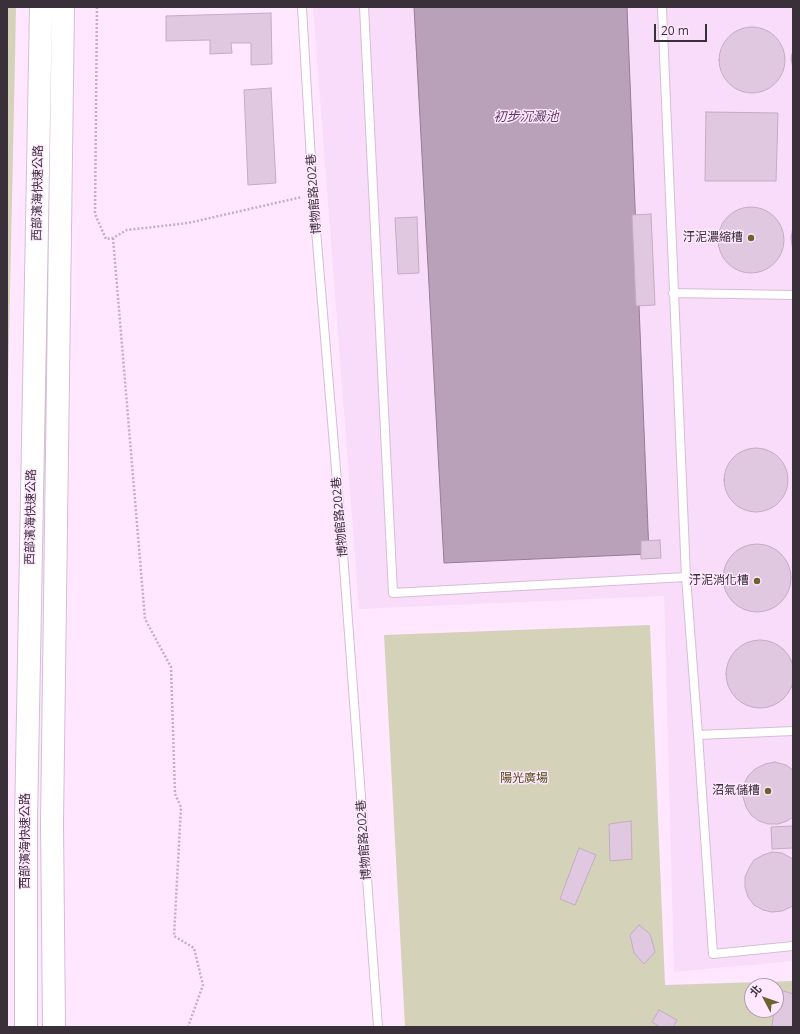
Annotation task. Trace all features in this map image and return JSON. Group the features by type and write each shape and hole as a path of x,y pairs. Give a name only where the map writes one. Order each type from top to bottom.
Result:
{"highway":[{"name":"西部濱海快速公路","path":"26,1027 26,814 41,7"},
{"name":"西部濱海快速公路","path":"54,1027 52,823 63,7"}],"lane":[{"name":"博物館路202巷","path":"302,7 313,194 342,545 378,1027"},
{"path":"364,7 393,593 686,577"},
{"path":"662,7 686,577 713,954 793,946"},
{"path":"673,292 793,296"},
{"path":"698,735 793,731"}],"path":[{"path":"97,7 96,214 106,239 112,238 127,230 188,223 313,194"},
{"path":"112,238 145,619 171,667 175,794 181,807 174,936 194,948 203,985 188,1027"}],"shaded area":[{"path":"313,7 793,7 793,961 674,972 664,596 359,609"}],"green space":[{"path":"7,7 16,7 7,433"},
{"name":"陽光廣場","path":"650,625 665,985 744,983 744,1018 784,1018 784,981 793,981 793,1027 405,1027 384,635"}],"water":[{"name":"初步沉澱池","path":"414,7 627,7 649,554 444,563"}],"building":[{"path":"271,13 272,64 251,65 251,43 231,43 232,53 210,54 210,40 166,41 166,16"},
{"path":"752,27 764,30 775,37 782,48 785,60 782,72 775,83 764,90 752,93 740,90 729,83 722,72 719,60 722,48 729,37 740,30"},
{"path":"793,50 793,69 791,58"},
{"path":"271,88 276,183 248,185 244,90"},
{"path":"706,112 778,113 776,181 705,181"},
{"name":"汙泥濃縮槽","path":"751,207 764,210 774,217 781,227 784,240 781,253 774,263 764,270 751,273 738,270 728,263 721,253 718,240 721,227 728,217 738,210"},
{"path":"651,214 655,305 636,306 632,215"},
{"path":"417,217 419,273 398,274 395,218"},
{"path":"793,227 793,251 791,238"},
{"path":"756,448 768,450 779,457 786,468 788,480 786,492 779,503 768,510 756,512 744,510 733,503 726,492 724,480 726,468 733,457 744,450"},
{"path":"660,540 661,558 641,559 641,541"},
{"name":"汙泥消化槽","path":"757,544 770,547 781,554 788,565 791,578 788,591 781,602 770,609 757,612 744,609 733,602 726,591 723,578 726,565 733,554 744,547"},
{"path":"760,640 773,643 784,650 791,661 794,674 791,687 784,698 773,705 760,708 747,705 736,698 729,687 726,674 729,661 736,650 747,643"},
{"name":"沼氣儲槽","path":"775,762 786,765 793,770 793,817 778,824 768,824 759,821 751,815 746,807 743,797 743,786 748,776 755,769 765,764"},
{"path":"631,821 632,859 610,861 609,824"},
{"path":"793,826 793,848 772,849 771,827"},
{"path":"579,848 596,855 575,905 560,899"},
{"path":"772,852 782,853 793,859 793,906 782,911 772,912 763,910 754,905 748,897 745,887 745,877 754,860"},
{"path":"639,925 650,934 655,952 644,964 634,953 630,935"},
{"path":"784,991 793,994 793,1027 772,1027 773,1018 784,1018"},
{"path":"659,1010 677,1020 673,1027 660,1027 652,1022"}],"place":[{"name":"汙泥濃縮槽","path":"751,238"},
{"name":"汙泥消化槽","path":"757,581"},
{"name":"沼氣儲槽","path":"768,791"}]}
